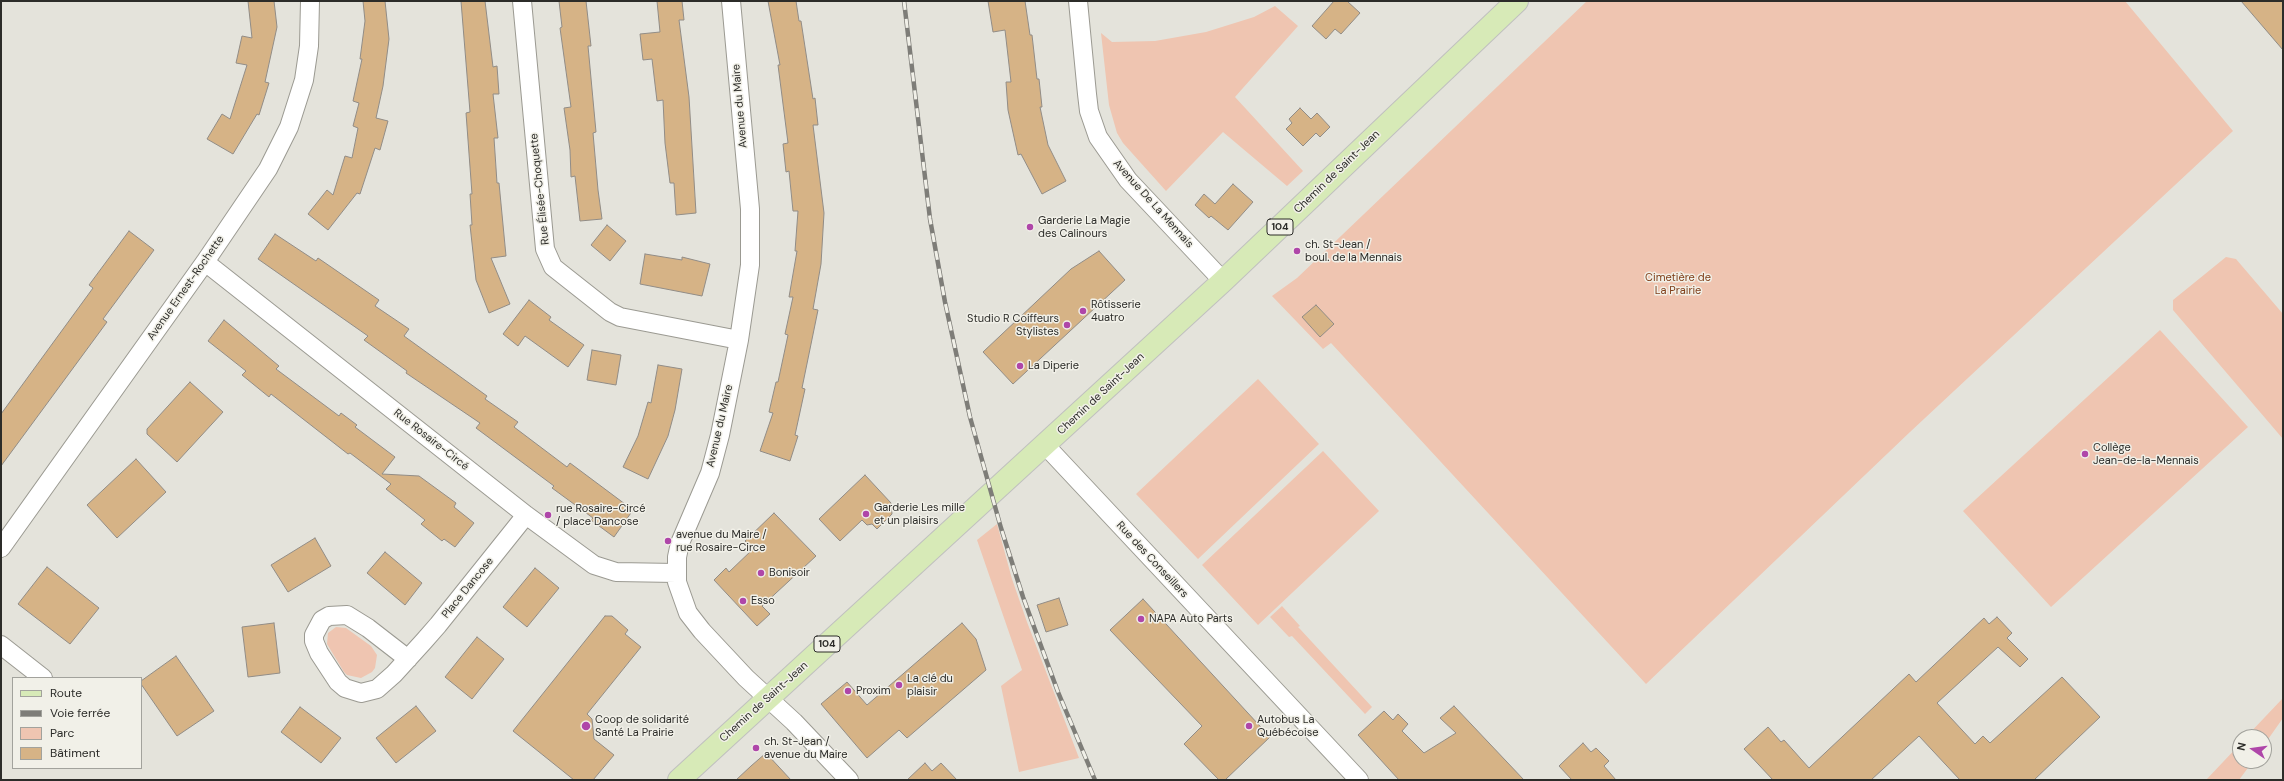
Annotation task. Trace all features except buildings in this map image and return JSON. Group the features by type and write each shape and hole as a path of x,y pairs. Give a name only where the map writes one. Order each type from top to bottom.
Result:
{"main road":[{"name":"Chemin de Saint-Jean","path":"679,780 1223,281 1517,1"}],"street":[{"name":"Avenue Ernest-Rochette","path":"1,548 205,262 268,169 292,120 307,63 310,1"},
{"name":"Rue Élisée-Choquette","path":"522,1 546,249 553,267 615,315 739,340"},
{"name":"Avenue du Maire","path":"730,1 751,230 750,264 739,340 716,453 705,486 682,537 677,557 676,573 683,602 691,618 746,678 794,722 850,780"},
{"name":"Avenue De La Mennais","path":"1078,1 1089,110 1098,137 1128,180 1223,281"},
{"name":"Rue Rosaire-Circé","path":"205,262 576,553 603,569 616,572 676,573"},
{"name":"Rue des Conseillers","path":"1045,445 1359,780"},
{"name":"Place Dancose","path":"408,659 375,633 347,615 329,616 322,620 314,635 316,647 338,682 353,692 361,693 377,688 408,659 438,625 526,515"},
{"path":"1,645 42,677"}],"green space":[{"name":"Cimetière de La Prairie","path":"1587,1 2125,1 2233,131 1910,432 1646,684 1331,343 1323,349 1272,296 1297,278"},
{"path":"1275,6 1298,26 1235,97 1303,171 1287,186 1223,132 1166,191 1123,143 1117,133 1109,105 1101,33 1112,42 1155,41 1206,32 1254,17"},
{"path":"2226,257 2236,259 2283,314 2283,439 2173,310 2173,300"},
{"path":"2160,330 2248,427 2051,607 1963,511"},
{"path":"1258,379 1319,444 1198,559 1136,494"},
{"path":"1323,451 1379,511 1258,625 1202,565"},
{"path":"997,524 1012,579 1027,622 1079,758 1019,772 1001,686 1022,670 977,540"},
{"path":"1282,606 1300,626 1298,627 1372,707 1365,714 1292,636 1289,637 1270,617"},
{"path":"336,627 346,628 371,646 377,655 375,668 372,672 361,678 347,675 344,672 327,644 328,633"},
{"path":"2283,698 2283,718 2272,734 2272,729 2254,729"},
{"path":"2232,752 2232,769 2247,769 2239,780 2206,780"}],"railway":[{"path":"904,1 930,219 945,302 970,417 1001,528 1023,597 1058,692 1095,780"}],"place":[{"name":"Garderie La Magie des Calinours","path":"1030,227"},
{"name":"ch. St-Jean / boul. de la Mennais","path":"1297,251"},
{"name":"Rôtisserie 4uatro","path":"1083,311"},
{"name":"Studio R Coiffeurs Stylistes","path":"1067,325"},
{"name":"La Diperie","path":"1020,366"},
{"name":"Collège Jean-de-la-Mennais","path":"2085,454"},
{"name":"Garderie Les mille et un plaisirs","path":"866,514"},
{"name":"rue Rosaire-Circé / place Dancose","path":"548,515"},
{"name":"avenue du Maire / rue Rosaire-Circe","path":"668,541"},
{"name":"Bonisoir","path":"761,573"},
{"name":"Esso","path":"743,601"},
{"name":"NAPA Auto Parts","path":"1141,619"},
{"name":"La clé du plaisir","path":"899,685"},
{"name":"Proxim","path":"848,691"},
{"name":"Coop de solidarité Santé La Prairie","path":"586,726"},
{"name":"Autobus La Québécoise","path":"1249,726"},
{"name":"ch. St-Jean / avenue du Maire","path":"756,748"}]}
